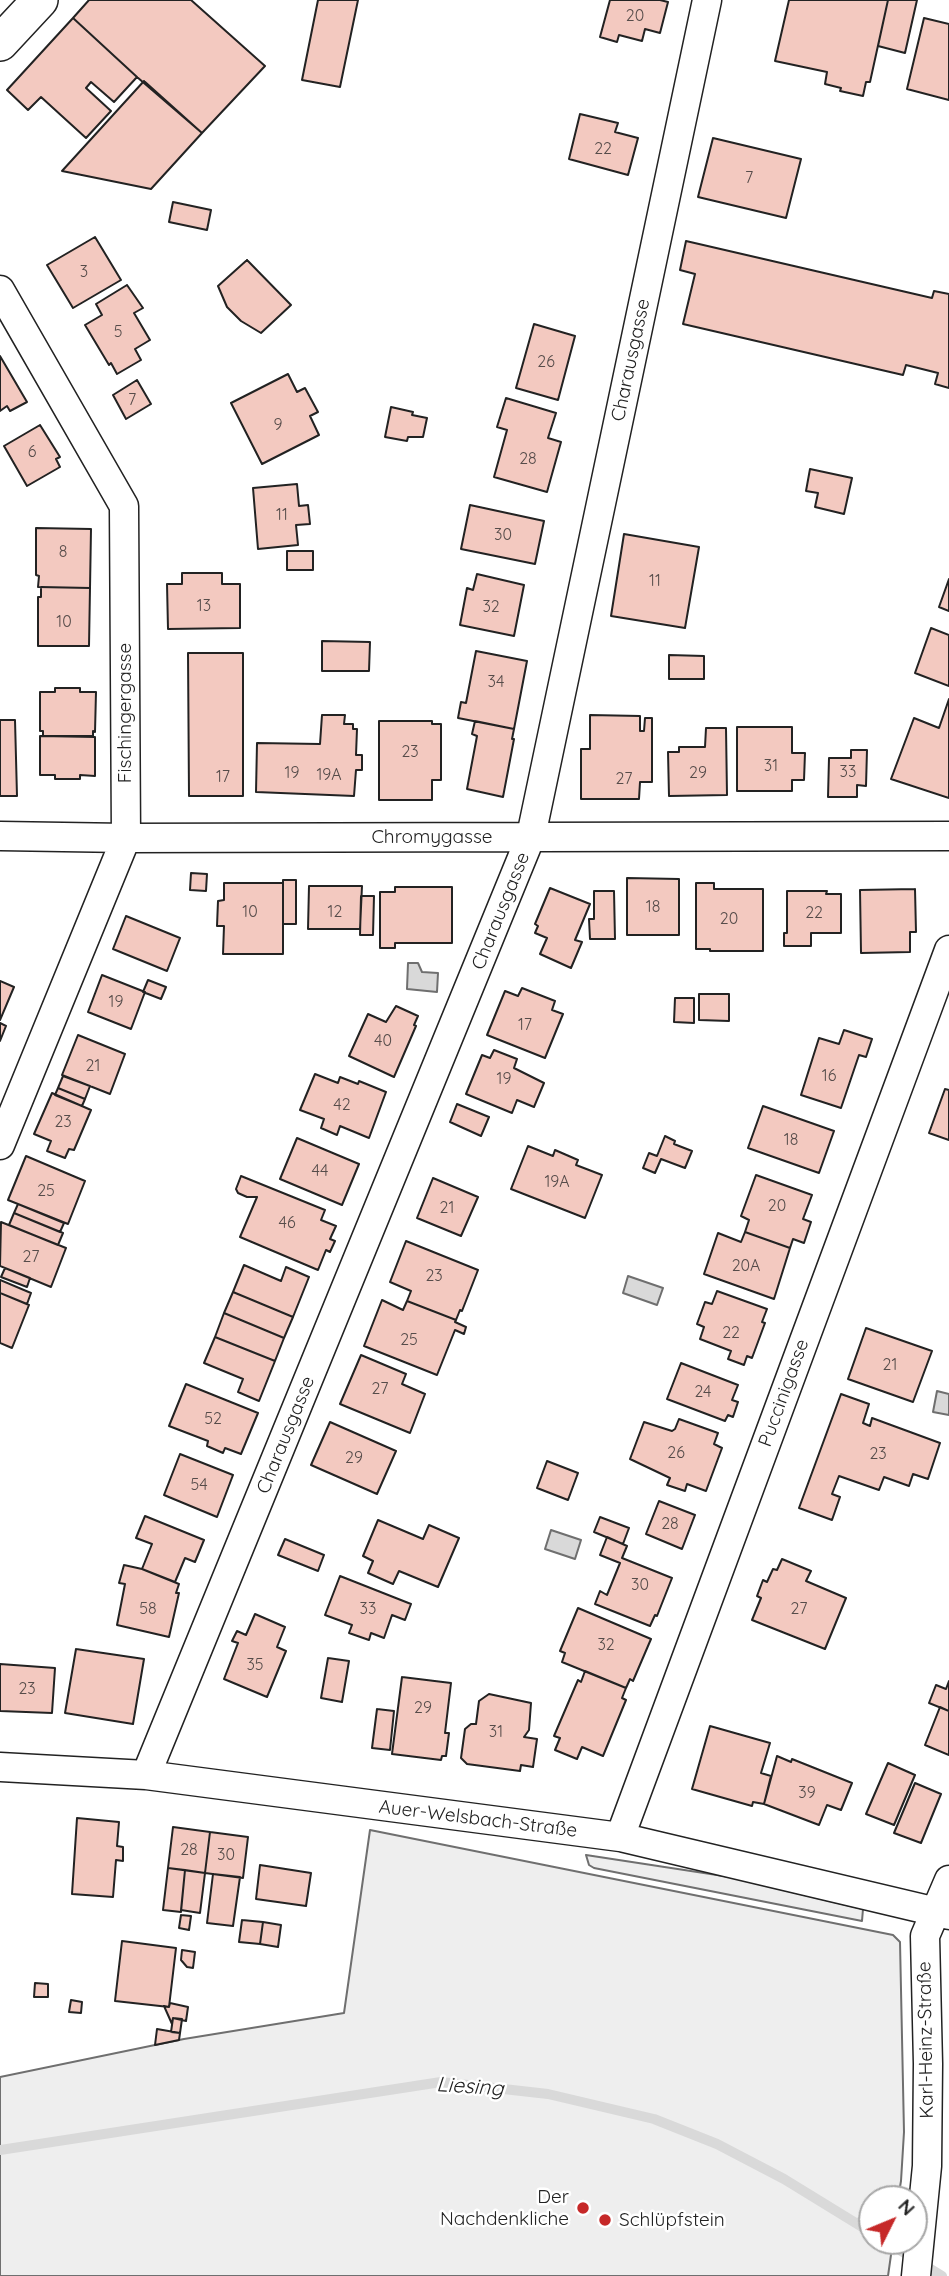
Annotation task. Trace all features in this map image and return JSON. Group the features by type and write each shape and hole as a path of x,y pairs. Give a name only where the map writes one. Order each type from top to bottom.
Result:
{"street":[{"path":"0,43 40,0"},
{"name":"Charausgasse","path":"146,1775 531,836 707,0"},
{"name":"Fischingergasse","path":"0,290 124,506 126,838 0,1145"},
{"name":"Chromygasse","path":"0,836 949,836"},
{"name":"Puccinigasse","path":"620,1837 949,950"},
{"name":"Auer-Welsbach-Straße","path":"0,1767 146,1775 620,1837 943,1913"},
{"name":"Karl-Heinz-Straße","path":"916,2276 924,2205 928,2063 925,1936 943,1913 949,1880"}],"shaded area":[{"path":"408,963 418,963 422,972 438,973 437,992 407,989"},
{"path":"628,1276 663,1288 657,1305 623,1293"},
{"path":"937,1391 949,1394 949,1415 933,1412"},
{"path":"551,1530 581,1540 575,1559 545,1549"},
{"path":"370,1830 893,1935 900,1942 904,2132 901,2181 900,2185 858,2185 858,2255 891,2255 888,2276 0,2276 0,2077 184,2039 344,2013"},
{"path":"586,1855 730,1877 863,1909 862,1921 594,1868 589,1865"}],"building":[{"path":"89,0 191,0 265,66 202,133 73,18"},
{"path":"318,0 358,0 340,87 302,80"},
{"path":"610,0 668,2 660,33 645,29 642,41 619,35 617,42 600,37"},
{"path":"789,0 888,0 870,82 866,82 863,96 840,91 841,88 825,84 827,72 775,61"},
{"path":"888,0 917,0 905,53 878,46"},
{"path":"73,18 137,77 114,102 91,82 86,88 111,111 86,138 41,97 28,110 7,90"},
{"path":"924,18 949,24 949,100 907,89"},
{"path":"144,81 202,133 151,189 62,171"},
{"path":"580,114 618,123 615,132 638,138 628,175 569,159"},
{"path":"713,138 801,159 786,218 698,197"},
{"path":"173,202 211,210 207,230 169,222"},
{"path":"95,237 121,280 73,308 47,265"},
{"path":"686,241 932,298 934,291 949,294 949,388 935,384 938,373 906,365 903,375 683,324 695,274 680,270"},
{"path":"247,260 291,305 261,333 241,321 227,307 218,286"},
{"path":"127,285 143,308 134,313 150,340 135,349 141,360 117,374 85,325 102,315 96,304"},
{"path":"534,324 575,336 558,400 516,388"},
{"path":"0,356 27,402 10,411 7,406 0,411"},
{"path":"288,374 297,392 305,388 318,412 310,416 319,435 262,464 231,403"},
{"path":"137,380 151,404 126,419 113,395"},
{"path":"506,398 556,413 548,438 561,442 547,492 494,477 507,430 497,427"},
{"path":"391,407 427,418 423,437 408,437 407,441 385,437"},
{"path":"40,425 60,457 56,459 60,467 27,486 4,446"},
{"path":"810,469 852,478 844,514 815,507 818,493 806,491"},
{"path":"297,484 299,506 308,505 310,524 296,525 298,545 258,549 253,488"},
{"path":"470,505 544,521 535,564 461,549"},
{"path":"36,528 91,529 90,588 38,587"},
{"path":"624,534 699,547 685,628 611,616"},
{"path":"287,551 313,551 313,570 287,570"},
{"path":"182,573 222,573 222,584 240,584 240,628 168,629 167,584 182,584"},
{"path":"477,574 524,585 514,636 460,625 467,588 473,590"},
{"path":"949,579 949,611 939,607"},
{"path":"41,587 90,588 89,646 38,646 38,597 41,597"},
{"path":"931,628 949,635 949,686 915,673"},
{"path":"322,641 370,642 369,671 322,671"},
{"path":"476,651 527,661 514,729 458,718 461,702 466,703"},
{"path":"188,653 243,653 243,796 189,796"},
{"path":"669,655 704,656 704,679 669,679"},
{"path":"55,688 80,688 80,692 96,692 93,736 43,736 43,731 40,731 40,692 55,692"},
{"path":"949,699 949,798 891,779 914,718 939,728"},
{"path":"322,715 345,715 344,724 353,724 353,729 357,729 356,755 362,755 362,770 356,770 354,796 256,792 257,743 320,744"},
{"path":"590,715 640,716 640,731 644,731 645,718 652,718 652,782 640,782 639,799 581,799 581,749 590,749"},
{"path":"0,720 15,720 17,796 0,796"},
{"path":"379,721 432,721 432,724 441,724 441,780 432,780 432,800 379,800"},
{"path":"475,721 514,729 503,797 467,789 477,736 472,734"},
{"path":"737,727 792,727 792,753 805,753 804,780 792,780 792,791 737,791"},
{"path":"706,728 726,728 727,795 669,796 668,752 679,752 679,747 705,747"},
{"path":"40,736 95,737 95,776 80,775 80,779 55,779 55,775 40,775"},
{"path":"851,750 867,750 866,786 857,785 857,797 828,797 829,758 851,758"},
{"path":"191,873 207,874 206,891 190,890"},
{"path":"627,878 679,879 679,935 627,935"},
{"path":"283,880 296,880 296,924 283,924"},
{"path":"224,883 283,883 283,954 223,954 224,926 217,926 218,901 224,900"},
{"path":"696,883 714,883 714,889 763,889 763,951 696,949"},
{"path":"309,886 362,886 360,929 308,929"},
{"path":"395,887 452,887 452,943 395,943 395,948 380,948 380,892 395,892"},
{"path":"550,888 590,904 575,940 582,942 571,968 540,954 547,938 535,933 538,926 535,924"},
{"path":"915,889 916,932 910,932 910,952 861,953 860,890"},
{"path":"594,891 614,891 615,939 590,939 589,919 594,919"},
{"path":"787,891 827,891 826,894 841,894 841,933 811,933 811,946 784,946 784,933 787,933"},
{"path":"361,896 374,896 373,935 360,935"},
{"path":"126,916 180,938 167,971 113,949"},
{"path":"102,975 145,992 131,1029 88,1012"},
{"path":"148,980 166,987 161,999 143,992"},
{"path":"0,981 14,987 0,1020"},
{"path":"522,988 555,1001 552,1010 563,1014 545,1058 487,1035 505,991 518,996"},
{"path":"699,994 729,994 729,1021 699,1020"},
{"path":"675,998 694,998 694,1023 674,1022"},
{"path":"396,1006 418,1016 394,1077 349,1056 368,1014 386,1022"},
{"path":"0,1023 6,1026 0,1041"},
{"path":"844,1030 872,1039 866,1057 859,1055 841,1108 801,1095 819,1038 839,1044"},
{"path":"78,1035 125,1054 110,1094 62,1075"},
{"path":"494,1050 517,1059 514,1068 544,1083 534,1107 517,1100 512,1113 466,1094 482,1055 490,1058"},
{"path":"315,1074 338,1083 340,1077 358,1084 359,1081 386,1092 369,1138 340,1126 337,1135 321,1128 324,1119 300,1110"},
{"path":"63,1076 90,1086 85,1099 58,1088"},
{"path":"58,1088 85,1099 82,1106 55,1095"},
{"path":"945,1089 949,1090 949,1140 929,1133"},
{"path":"52,1093 91,1110 74,1150 69,1149 65,1158 47,1151 51,1141 34,1134"},
{"path":"457,1104 489,1117 481,1136 450,1122"},
{"path":"763,1106 834,1131 819,1173 748,1148"},
{"path":"665,1136 675,1141 674,1144 692,1151 685,1168 661,1159 655,1173 643,1168 649,1153 657,1156"},
{"path":"297,1138 359,1164 342,1205 280,1179"},
{"path":"528,1146 553,1156 555,1150 578,1160 576,1165 602,1175 585,1218 511,1189"},
{"path":"26,1156 85,1181 68,1224 8,1200"},
{"path":"756,1175 812,1195 803,1219 811,1222 804,1243 793,1239 790,1248 745,1232 749,1220 741,1216"},
{"path":"241,1176 325,1210 321,1220 336,1226 330,1239 335,1241 330,1252 326,1250 318,1270 240,1237 257,1197 238,1193 236,1189"},
{"path":"433,1178 478,1197 461,1236 417,1218"},
{"path":"18,1204 64,1223 60,1232 14,1213"},
{"path":"14,1213 63,1233 58,1245 9,1225"},
{"path":"1,1222 66,1248 51,1287 0,1266"},
{"path":"745,1232 790,1248 774,1299 704,1274 718,1233 741,1242"},
{"path":"406,1241 478,1270 456,1320 407,1301 411,1291 390,1282"},
{"path":"244,1265 281,1281 286,1267 309,1277 293,1317 233,1292"},
{"path":"5,1268 30,1278 27,1287 1,1277"},
{"path":"0,1280 31,1293 27,1304 0,1293"},
{"path":"717,1291 767,1309 762,1322 765,1323 752,1358 747,1356 744,1365 728,1359 731,1351 700,1339 704,1327 697,1324 705,1302 712,1304"},
{"path":"233,1292 293,1317 284,1338 224,1313"},
{"path":"0,1293 29,1305 12,1348 0,1343"},
{"path":"382,1300 403,1310 407,1301 456,1320 455,1322 466,1327 464,1334 455,1330 437,1375 364,1346"},
{"path":"224,1313 284,1338 275,1361 215,1337"},
{"path":"866,1328 932,1351 913,1402 848,1379"},
{"path":"215,1337 275,1361 259,1401 238,1392 243,1379 204,1363"},
{"path":"361,1355 406,1374 402,1384 425,1394 410,1433 340,1404"},
{"path":"681,1363 738,1385 732,1400 738,1402 733,1417 728,1415 725,1421 667,1399"},
{"path":"186,1384 258,1413 241,1454 225,1448 223,1453 207,1446 208,1441 169,1426"},
{"path":"841,1394 869,1404 863,1423 870,1426 872,1418 940,1443 928,1479 913,1474 909,1486 884,1477 879,1490 839,1476 832,1494 840,1497 832,1520 799,1508"},
{"path":"679,1419 718,1433 714,1444 722,1448 706,1491 687,1484 685,1491 667,1485 670,1478 630,1459 644,1422 672,1431"},
{"path":"330,1422 396,1451 377,1494 311,1465"},
{"path":"180,1454 233,1475 217,1517 164,1495"},
{"path":"547,1461 578,1473 568,1500 537,1488"},
{"path":"659,1501 695,1515 682,1549 646,1534"},
{"path":"145,1516 204,1540 195,1562 185,1558 175,1582 142,1569 152,1544 136,1538"},
{"path":"600,1517 629,1528 623,1544 594,1532"},
{"path":"378,1520 423,1539 429,1525 459,1538 438,1587 399,1571 393,1584 368,1573 373,1561 363,1556"},
{"path":"607,1537 627,1546 622,1558 672,1578 657,1616 655,1615 650,1626 595,1604 600,1591 607,1595 620,1563 600,1555"},
{"path":"285,1539 324,1555 318,1571 278,1555"},
{"path":"782,1559 811,1571 806,1581 846,1598 825,1649 752,1620 761,1598 757,1596 763,1580 767,1582"},
{"path":"124,1565 179,1584 169,1637 117,1625 125,1584 119,1583"},
{"path":"340,1576 411,1604 405,1620 392,1615 384,1638 371,1633 369,1640 349,1633 352,1625 325,1615"},
{"path":"578,1608 651,1639 633,1681 630,1679 626,1688 562,1662 565,1653 560,1651"},
{"path":"255,1614 285,1627 277,1647 286,1651 267,1697 224,1679 238,1643 232,1641 237,1631 246,1635"},
{"path":"76,1649 144,1659 133,1724 65,1713"},
{"path":"328,1658 349,1661 342,1702 321,1698"},
{"path":"0,1664 55,1668 52,1713 0,1711"},
{"path":"585,1671 626,1688 622,1698 626,1700 603,1756 582,1747 577,1759 555,1750 560,1738 554,1736 578,1680 581,1682"},
{"path":"402,1677 451,1683 445,1733 449,1733 446,1756 442,1756 441,1760 392,1754"},
{"path":"949,1681 949,1711 929,1703 936,1685 946,1689"},
{"path":"489,1694 531,1703 529,1730 524,1737 537,1739 533,1767 521,1765 520,1771 467,1764 461,1758 465,1729 476,1724 479,1701"},
{"path":"940,1707 949,1711 949,1755 925,1745"},
{"path":"377,1709 394,1711 390,1750 372,1748"},
{"path":"710,1726 770,1743 761,1773 771,1776 764,1804 753,1802 752,1806 692,1789"},
{"path":"777,1756 791,1762 792,1759 852,1783 841,1810 827,1805 819,1825 764,1804"},
{"path":"888,1763 915,1775 894,1825 866,1814"},
{"path":"915,1783 941,1794 921,1843 894,1833"},
{"path":"77,1818 119,1822 117,1846 123,1847 123,1861 116,1860 113,1897 72,1894"},
{"path":"173,1827 210,1832 205,1873 168,1868"},
{"path":"210,1832 248,1837 243,1878 205,1873"},
{"path":"260,1865 311,1873 306,1906 256,1899"},
{"path":"168,1868 185,1870 181,1912 163,1910"},
{"path":"185,1870 205,1873 200,1913 181,1910"},
{"path":"213,1874 240,1877 233,1926 207,1923"},
{"path":"181,1915 191,1916 189,1930 179,1928"},
{"path":"242,1920 263,1922 260,1944 239,1942"},
{"path":"263,1922 281,1925 278,1947 260,1944"},
{"path":"122,1941 176,1948 169,2007 115,2001"},
{"path":"182,1950 195,1952 193,1968 187,1967 181,1960"},
{"path":"35,1983 48,1984 48,1997 34,1997"},
{"path":"71,2000 82,2002 81,2013 69,2012"},
{"path":"170,2003 188,2007 186,2021 173,2018 172,2024 164,2006 169,2007"},
{"path":"173,2018 182,2019 180,2033 171,2032"},
{"path":"157,2029 180,2033 179,2040 155,2045"}],"waterway":[{"name":"Liesing","path":"0,2150 441,2082 548,2094 654,2119 717,2144 784,2179 858,2224"},
{"name":"Liesing","path":"908,2255 942,2276"}],"place":[{"name":"Der Nachdenkliche","path":"583,2208"},
{"name":"Schlüpfstein","path":"605,2220"}]}
